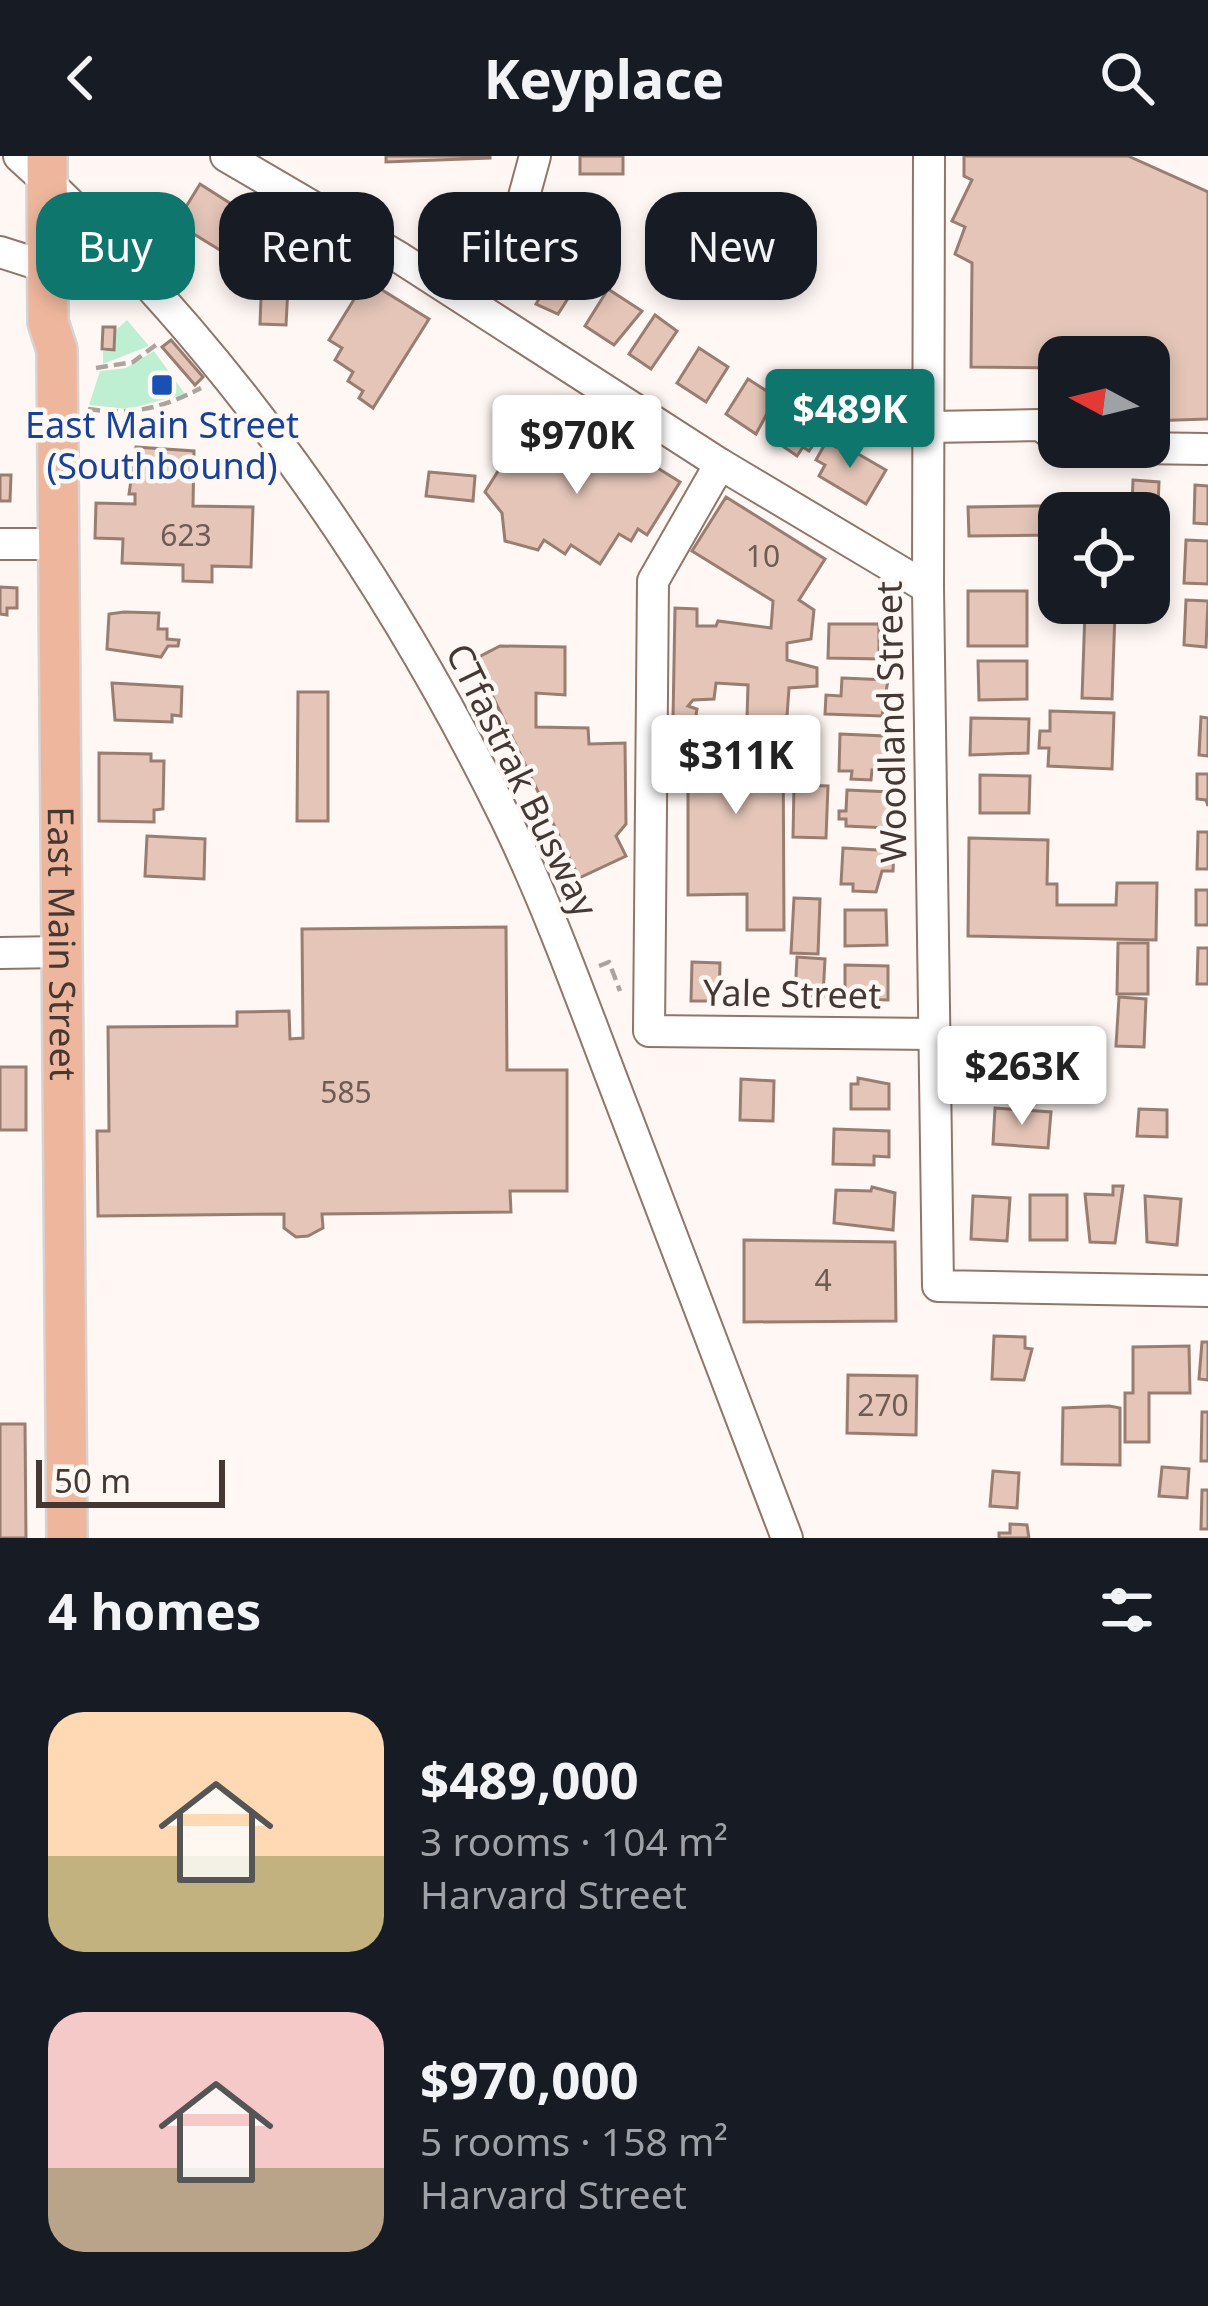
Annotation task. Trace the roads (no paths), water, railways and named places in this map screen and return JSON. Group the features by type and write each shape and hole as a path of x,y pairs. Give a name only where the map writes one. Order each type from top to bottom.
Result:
{"main road":[{"name":"East Main Street","path":"50,170 67,322 57,350 67,1538"},
{"name":"East Main Street","path":"48,300 48,330 57,350"}],"street":[{"path":"226,156 928,588"},
{"path":"468,302 517,222 535,156"},
{"name":"Woodland Street","path":"929,156 928,588 938,1286 1208,1292"},
{"name":"CTfastrak Busway","path":"50,170 304,478 383,596 471,751 556,932 787,1538"},
{"path":"0,252 36,263"},
{"path":"928,427 1038,425"},
{"path":"1170,448 1205,449"},
{"name":"Yale Street","path":"720,464 653,581 650,1030 935,1034"},
{"path":"0,544 59,544"},
{"path":"0,953 62,952"}],"place":[{"name":"East Main Street (Southbound)","path":"162,385"}]}
